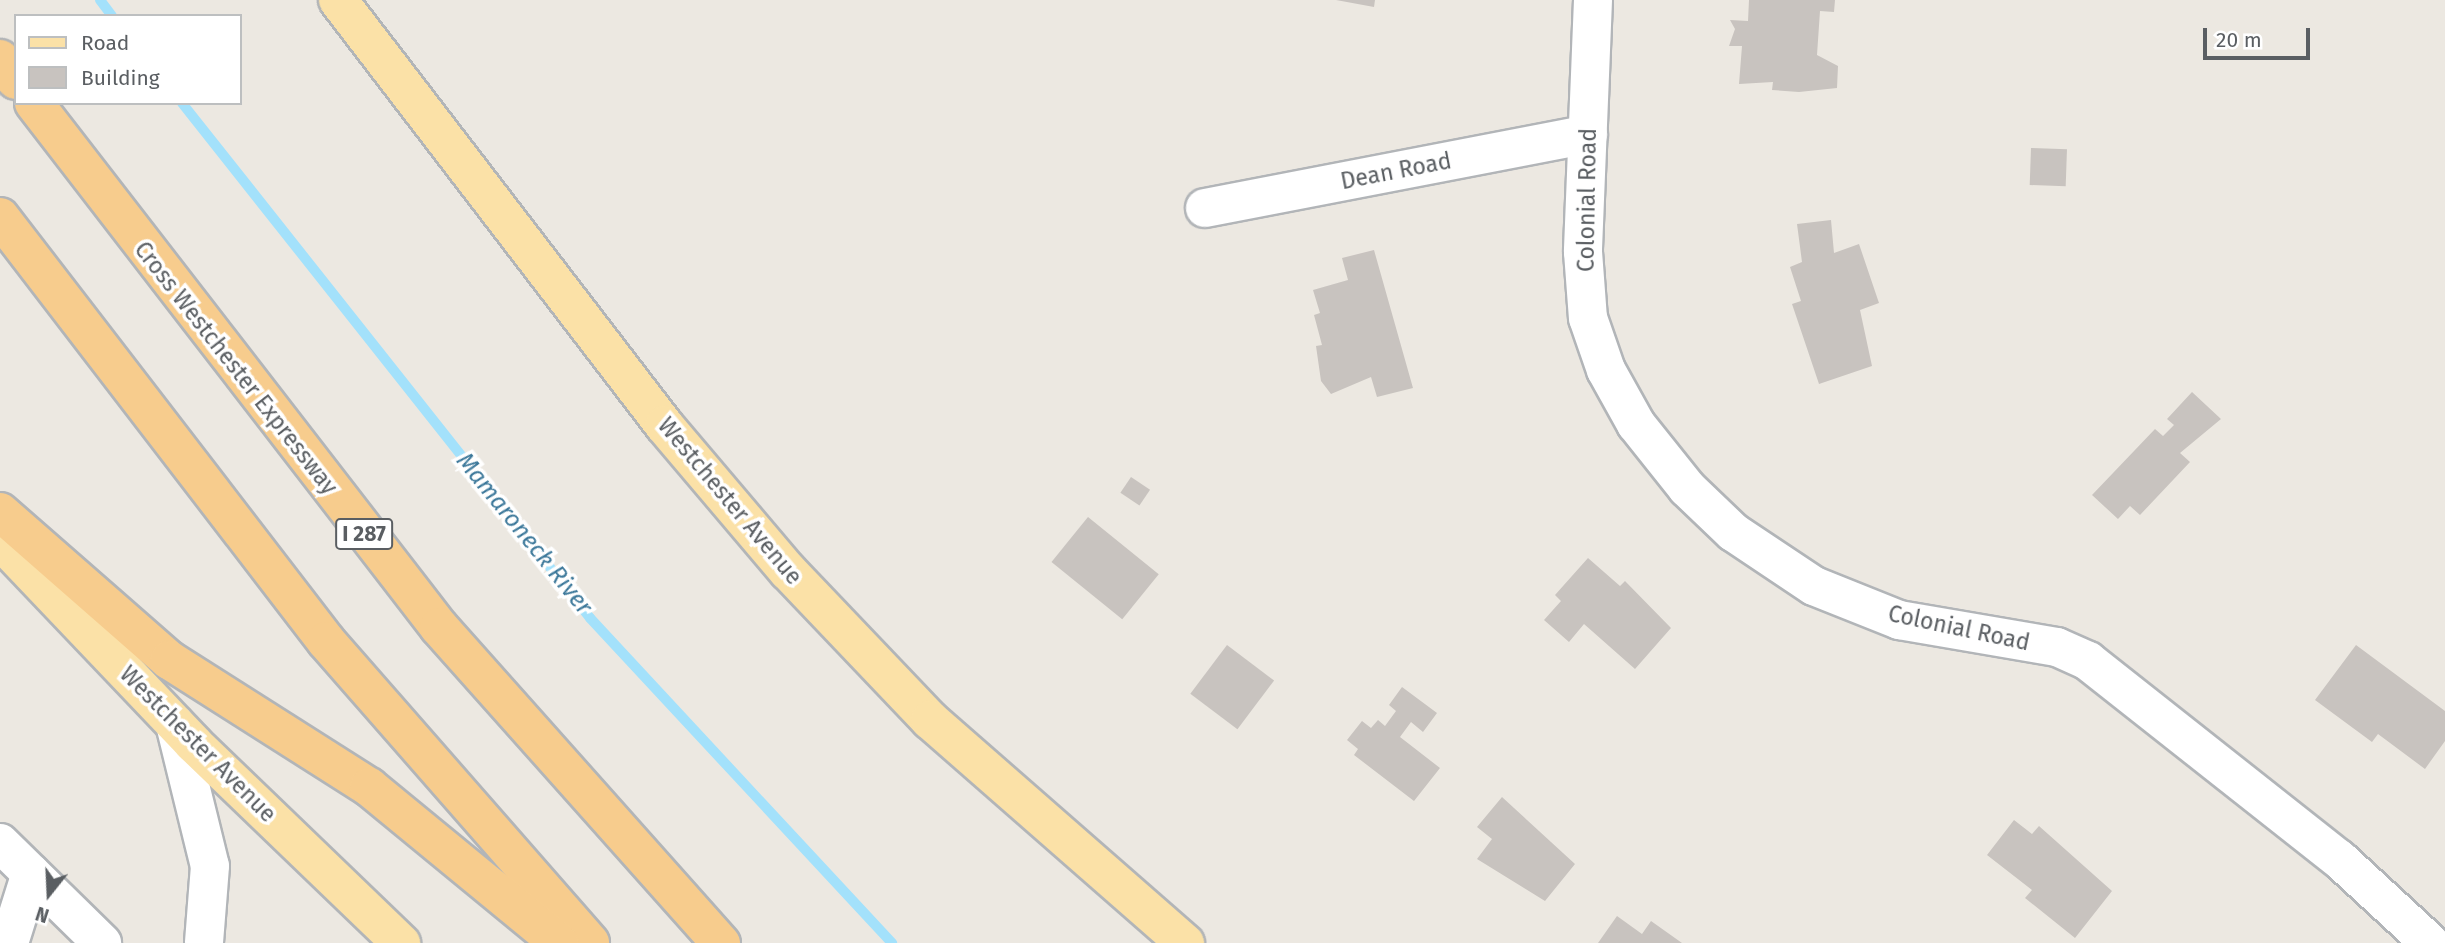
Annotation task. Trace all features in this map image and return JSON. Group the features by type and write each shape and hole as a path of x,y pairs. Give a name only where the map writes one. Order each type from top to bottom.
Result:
{"highway":[{"path":"0,59 14,77"},
{"name":"Cross Westchester Expressway","path":"36,105 439,627 721,943"},
{"path":"0,217 310,621 590,943"},
{"path":"0,512 159,652 369,787 559,943"}],"main road":[{"name":"Westchester Avenue","path":"338,0 664,425 788,571 930,720 1185,943"},
{"name":"Westchester Avenue","path":"0,540 175,724 401,943"}],"street":[{"name":"Colonial Road","path":"1593,0 1583,253 1588,318 1606,370 1636,424 1733,532 1814,586 1899,620 2057,647 2088,661 2339,859 2430,943"},
{"name":"Dean Road","path":"1205,208 1588,134"},
{"path":"175,724 210,866 204,943"},
{"path":"0,842 102,943"},
{"path":"9,943 31,873"}],"building":[{"path":"1336,0 1375,0 1374,7"},
{"path":"1749,0 1835,0 1834,12 1820,11 1817,55 1838,66 1837,88 1799,92 1772,90 1773,82 1739,84 1742,46 1729,46 1735,29 1730,20 1748,21"},
{"path":"2031,148 2067,149 2066,186 2030,185"},
{"path":"1831,220 1834,253 1859,244 1879,303 1860,310 1872,366 1819,384 1792,304 1801,301 1790,267 1802,262 1797,224"},
{"path":"1374,250 1413,388 1377,397 1371,377 1331,394 1321,381 1316,346 1322,345 1314,315 1320,313 1313,290 1348,280 1342,258"},
{"path":"2192,392 2221,419 2180,453 2190,462 2140,515 2130,506 2118,519 2092,495 2155,429 2163,436 2174,425 2167,419"},
{"path":"1131,477 1150,490 1139,506 1120,493"},
{"path":"1088,517 1159,574 1122,619 1051,562"},
{"path":"1588,558 1620,586 1625,581 1671,628 1635,669 1584,624 1569,642 1544,620 1561,601 1555,595"},
{"path":"1227,645 1274,681 1237,729 1190,694"},
{"path":"2356,645 2445,711 2445,741 2425,769 2378,734 2372,742 2315,700"},
{"path":"1402,687 1437,713 1423,732 1411,722 1400,737 1440,768 1414,801 1354,755 1358,749 1347,740 1362,721 1371,728 1378,720 1385,726 1396,711 1389,705"},
{"path":"1502,797 1575,864 1545,901 1477,859 1492,839 1477,827"},
{"path":"2014,820 2032,834 2039,826 2112,891 2075,938 2025,898 2032,890 1987,855"},
{"path":"1617,916 1642,934 1651,921 1682,943 1598,943"}],"waterway":[{"name":"Mamaroneck River","path":"100,0 110,14"},
{"name":"Mamaroneck River","path":"184,105 590,618 892,943"}]}
